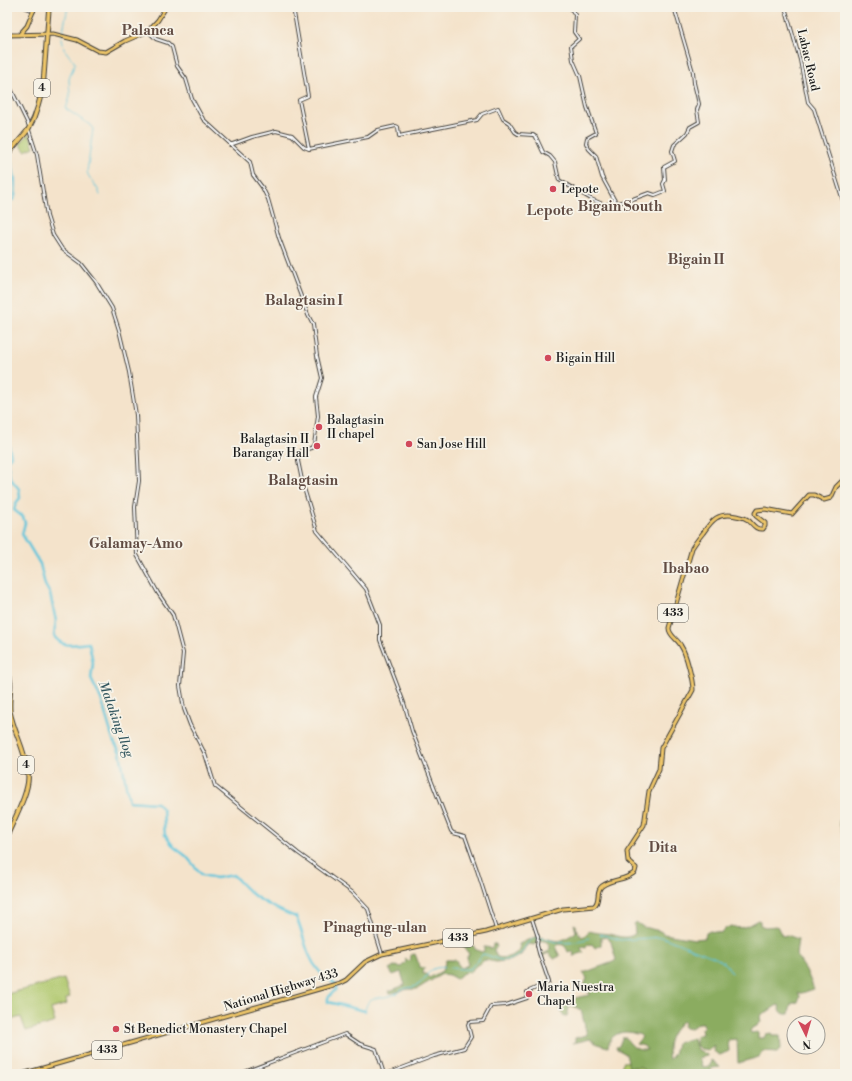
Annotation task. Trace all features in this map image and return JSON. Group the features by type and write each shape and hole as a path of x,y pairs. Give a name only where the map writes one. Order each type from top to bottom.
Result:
{"highway":[{"name":"4","path":"7,155 29,128 37,110 42,90 49,7"},
{"name":"4","path":"7,670 10,682 10,711 26,763 28,780 20,805 7,836"}],"main road":[{"path":"7,35 47,33 82,42 98,51 106,52 125,41 148,31 158,20 166,7"},
{"path":"20,34 27,26 34,9"},
{"name":"National Highway 433","path":"22,1074 340,984 367,961 382,954 496,930 563,909 594,906 597,902 601,886 618,879 627,878 636,872 636,868 627,860 627,851 644,825 649,791 659,769 661,748 693,690 682,647 670,633 669,628 692,548 712,521 719,516 729,515 742,517 748,520 757,529 762,530 765,523 756,516 757,510 765,509 792,514 809,495 814,495 824,500 831,498 836,487 845,478"}],"street":[{"path":"24,7 34,9"},
{"path":"293,7 308,96 299,100 309,149"},
{"path":"570,7 575,15 574,32 579,39 571,46 572,55 580,76 587,107 596,133 586,138 586,143 588,148 596,156 602,177 614,195 616,201"},
{"path":"230,145 258,135 276,132 292,135 304,147 309,149 368,137 378,130 391,126 397,126 399,136 477,120 482,114 498,108 503,119 517,133 533,135 536,138 543,152 550,156 555,162 558,180 591,199 603,204 616,201 617,203 648,193 655,195 665,192 663,184 665,180 664,167 675,161 672,148 690,127 700,122 697,110 699,104 692,72 674,7"},
{"name":"Labac Road","path":"785,7 800,60 808,102 814,109 845,207"},
{"path":"148,31 156,39 172,46 177,66 188,83 195,106 203,119 248,160 253,175 266,195 279,238 314,328 317,360 322,378 316,397 318,418 314,445 311,448 300,451 298,461 303,487 311,515 320,536 366,589 380,625 380,640 404,703 414,739 451,830 453,833 465,837 484,888 496,930"},
{"path":"7,72 10,87 29,128 37,155 47,216 53,235 62,249 81,263 94,280 112,308 119,330 129,372 136,415 139,481 135,507 137,557 173,615 183,653 180,686 184,709 190,725 205,754 215,786 298,853 346,887 360,900 368,909 382,954"},
{"path":"239,1074 345,1034 360,1044 376,1049 385,1074 434,1056 462,1049 471,1039 468,1025 469,1022 483,1021 490,1006 506,1005 527,998 527,992 549,982 538,953 538,938 532,919"}],"green space":[{"path":"29,133 34,147 25,151 20,144"},
{"path":"845,808 845,841 839,822"},
{"path":"758,920 760,921 760,925 765,927 777,926 782,936 787,935 798,939 796,955 806,970 814,989 798,993 800,996 798,1002 791,1004 789,1014 782,1012 779,1005 762,1014 760,1017 761,1022 750,1031 751,1033 758,1032 758,1038 764,1038 766,1034 771,1033 772,1036 780,1036 781,1049 777,1052 763,1051 759,1057 738,1063 737,1039 728,1040 729,1051 720,1055 713,1051 714,1045 708,1051 699,1048 696,1045 696,1036 702,1034 701,1029 704,1026 703,1023 698,1023 690,1029 683,1026 684,1023 682,1021 674,1030 670,1039 668,1048 669,1060 674,1054 677,1043 693,1038 697,1049 707,1055 699,1058 703,1067 710,1066 711,1060 720,1067 712,1068 710,1073 714,1074 647,1074 641,1067 629,1067 626,1054 616,1047 619,1046 622,1038 625,1037 639,1050 647,1050 644,1046 636,1044 642,1037 629,1032 614,1036 608,1047 597,1044 590,1039 573,1043 575,1042 575,1038 587,1035 581,1010 576,1007 569,1007 567,1016 564,1016 559,1007 569,1000 589,995 587,987 584,986 587,978 583,973 616,960 611,942 607,937 601,938 601,945 595,948 592,944 587,945 586,948 582,947 581,949 584,952 574,956 574,953 571,951 568,952 564,946 557,945 556,949 560,956 554,959 548,953 541,957 541,954 546,953 550,949 547,942 539,941 534,945 527,945 521,955 511,960 496,962 485,960 470,972 463,973 456,979 449,975 442,974 417,989 408,989 392,993 389,991 405,985 401,972 393,975 389,969 394,966 401,967 406,962 405,958 409,961 411,959 410,955 415,954 420,967 424,968 423,974 426,974 429,978 442,971 446,960 455,960 461,968 468,965 467,957 469,954 462,945 467,947 473,945 475,949 481,952 484,951 484,947 492,948 493,944 496,944 497,947 494,951 497,957 506,957 520,950 519,944 537,936 558,941 565,939 576,932 574,924 582,937 589,931 628,937 635,934 634,924 636,922 643,927 660,931 664,934 695,939 705,938 706,933 710,931 721,933 726,928 732,926 739,928 743,927"},
{"path":"64,979 70,997 66,999 67,1004 51,1009 55,1022 26,1031 21,1017 7,1021 7,994"},
{"path":"634,1061 641,1065 647,1074 619,1074 623,1062"}],"waterway":[{"path":"62,35 68,7"},
{"path":"62,38 64,49 75,63 69,79 70,96 66,109 90,125 93,129 87,172 98,189 100,195"},
{"name":"Malaking Ilog","path":"7,153 13,169 15,195 14,199 7,202"},
{"name":"Malaking Ilog","path":"7,437 11,456 7,461 10,478 19,489 20,498 16,503 14,510 23,517 25,523 22,534 40,564 45,585 50,594 56,621 54,636 61,643 69,645 89,643 93,663 91,679 101,699 113,740 120,752 129,801 157,803 163,810 165,835 174,847 186,856 202,875 216,878 233,875 260,900 296,917 314,965 321,973 336,985 336,989 328,998 328,1002 365,1011"},
{"path":"600,934 621,940 662,937 716,958 726,964 732,973"},
{"path":"365,1011 368,1002 374,998 385,997 406,988 416,986 422,982 433,969 436,968 444,967 470,969 483,954 501,960 512,959 519,955 528,942 535,938 543,938 564,943 577,942 589,938"}],"place":[{"name":"Lepote","path":"553,189"},
{"name":"Bigain Hill","path":"548,358"},
{"name":"Balagtasin II chapel","path":"319,427"},
{"name":"San Jose Hill","path":"409,444"},
{"name":"Balagtasin II Barangay Hall","path":"317,446"},
{"name":"Maria Nuestra Chapel","path":"529,994"},
{"name":"St Benedict Monastery Chapel","path":"116,1029"}],"district":[{"name":"Palanca","path":"148,31"},
{"name":"Bigain South","path":"620,207"},
{"name":"Lepote","path":"550,211"},
{"name":"Bigain II","path":"696,260"},
{"name":"Balagtasin I","path":"304,301"},
{"name":"Balagtasin","path":"303,481"},
{"name":"Galamay-Amo","path":"136,544"},
{"name":"Ibabao","path":"686,569"},
{"name":"Dita","path":"663,848"},
{"name":"Pinagtung-ulan","path":"375,928"}]}
